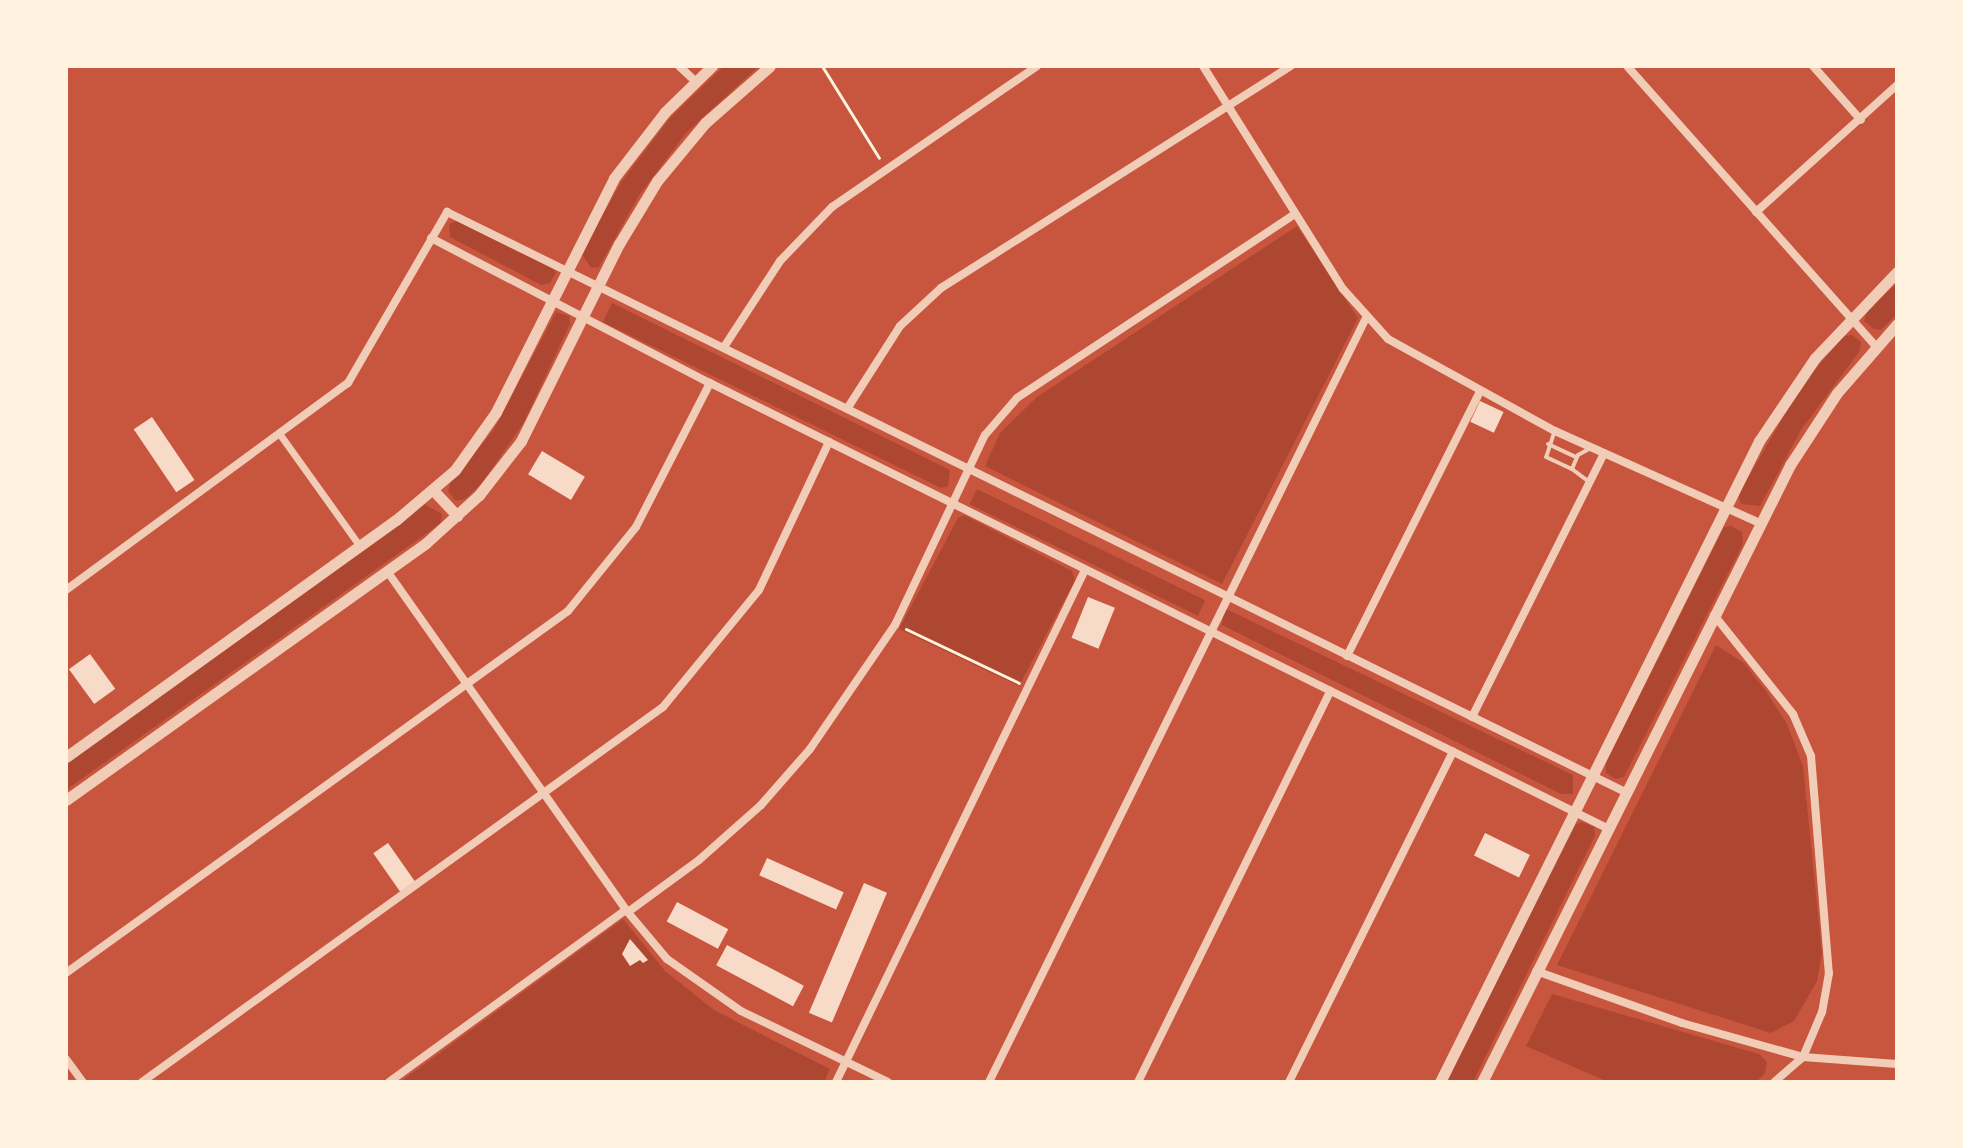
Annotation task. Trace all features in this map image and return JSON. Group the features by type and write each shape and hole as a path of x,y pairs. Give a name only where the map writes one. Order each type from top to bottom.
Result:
{"street":[{"path":"679,66 695,81"},
{"path":"66,757 434,491 475,446 496,412 614,178 695,81 712,66"},
{"path":"66,800 387,571 457,516 497,475 521,441 638,211 672,162 705,123 770,66"},
{"path":"724,347 780,261 832,207 885,167 1037,66"},
{"path":"1203,66 1295,214 1366,318 1411,355 1555,431 1760,523"},
{"path":"847,409 881,351 919,305 967,268 1291,66"},
{"path":"1627,66 1875,345"},
{"path":"1813,66 1861,120"},
{"path":"1756,212 1897,85"},
{"path":"66,590 281,436 348,383 447,212 724,347 969,472 1625,792"},
{"path":"389,1082 627,911 761,805 810,749 895,625 985,435 1017,398 1295,214"},
{"path":"431,238 710,383 1607,828"},
{"path":"1440,1082 1780,407 1850,317 1897,272"},
{"path":"989,1082 1366,318"},
{"path":"1482,1082 1760,523 1808,433 1875,345 1897,324"},
{"path":"66,973 469,686 568,611 608,568 665,479 710,383"},
{"path":"1347,656 1480,391"},
{"path":"281,436 359,545"},
{"path":"142,1082 663,707 759,590 829,442"},
{"path":"1472,717 1604,453"},
{"path":"434,491 457,516"},
{"path":"836,1082 1085,570"},
{"path":"387,571 627,911 667,959 699,986 888,1082"},
{"path":"1714,615 1793,714 1811,756 1829,973 1822,1012 1803,1057 1774,1082"},
{"path":"1138,1082 1330,691"},
{"path":"1289,1082 1453,752"},
{"path":"1536,971 1682,1023 1803,1057 1897,1064"},
{"path":"66,1059 83,1082"}],"lane":[{"path":"1555,431 1546,457 1572,469 1589,482"},
{"path":"1548,444 1576,457"},
{"path":"1572,469 1576,457 1591,448"}],"path":[{"path":"822,66 885,167"},
{"path":"895,625 1027,687"}],"shaded area":[{"path":"724,66 759,66 685,134 638,197 599,267 591,268 581,253 622,181 670,118"},
{"path":"462,219 552,265 556,273 550,283 541,285 450,237 449,224"},
{"path":"1297,226 1358,318 1222,584 985,466 1000,433 1037,397"},
{"path":"1897,283 1897,314 1881,330 1874,329 1864,321 1867,311"},
{"path":"612,303 950,470 948,486 941,488 603,322"},
{"path":"556,312 569,316 570,324 523,424 481,484 465,499 456,501 448,491 451,481 493,431"},
{"path":"1852,335 1861,342 1859,352 1801,430 1760,506 1741,504 1738,495 1802,385 1844,336"},
{"path":"977,489 1205,600 1198,616 970,504"},
{"path":"424,504 442,514 441,523 66,790 66,760"},
{"path":"964,515 1072,571 1075,580 1019,686 899,629 958,518"},
{"path":"1731,526 1742,532 1743,544 1624,777 1615,779 1606,773 1606,763 1724,527"},
{"path":"1224,608 1573,775 1573,794 1561,794 1222,625"},
{"path":"1716,645 1744,663 1766,691 1787,724 1803,766 1822,954 1817,981 1794,1021 1771,1033 1557,965"},
{"path":"1582,822 1594,827 1595,836 1473,1082 1446,1082 1576,824"},
{"path":"623,919 665,971 714,1010 830,1069 824,1082 400,1082"},
{"path":"1552,994 1759,1054 1767,1062 1765,1073 1756,1082 1608,1082 1526,1046"}],"building":[{"path":"1480,401 1504,412 1494,433 1470,422"},
{"path":"152,417 194,480 176,492 134,429"},
{"path":"542,451 585,477 571,500 528,474"},
{"path":"1088,597 1115,608 1098,649 1072,638"},
{"path":"90,654 115,689 94,704 69,669"},
{"path":"1485,833 1530,855 1519,877 1474,855"},
{"path":"388,843 415,882 400,892 373,853"},
{"path":"767,858 844,892 836,910 759,875"},
{"path":"864,883 887,893 832,1023 809,1013"},
{"path":"677,902 728,929 718,949 667,921"},
{"path":"630,939 648,960 643,963 640,960 630,966 622,954"},
{"path":"727,945 804,986 793,1006 716,965"}]}
